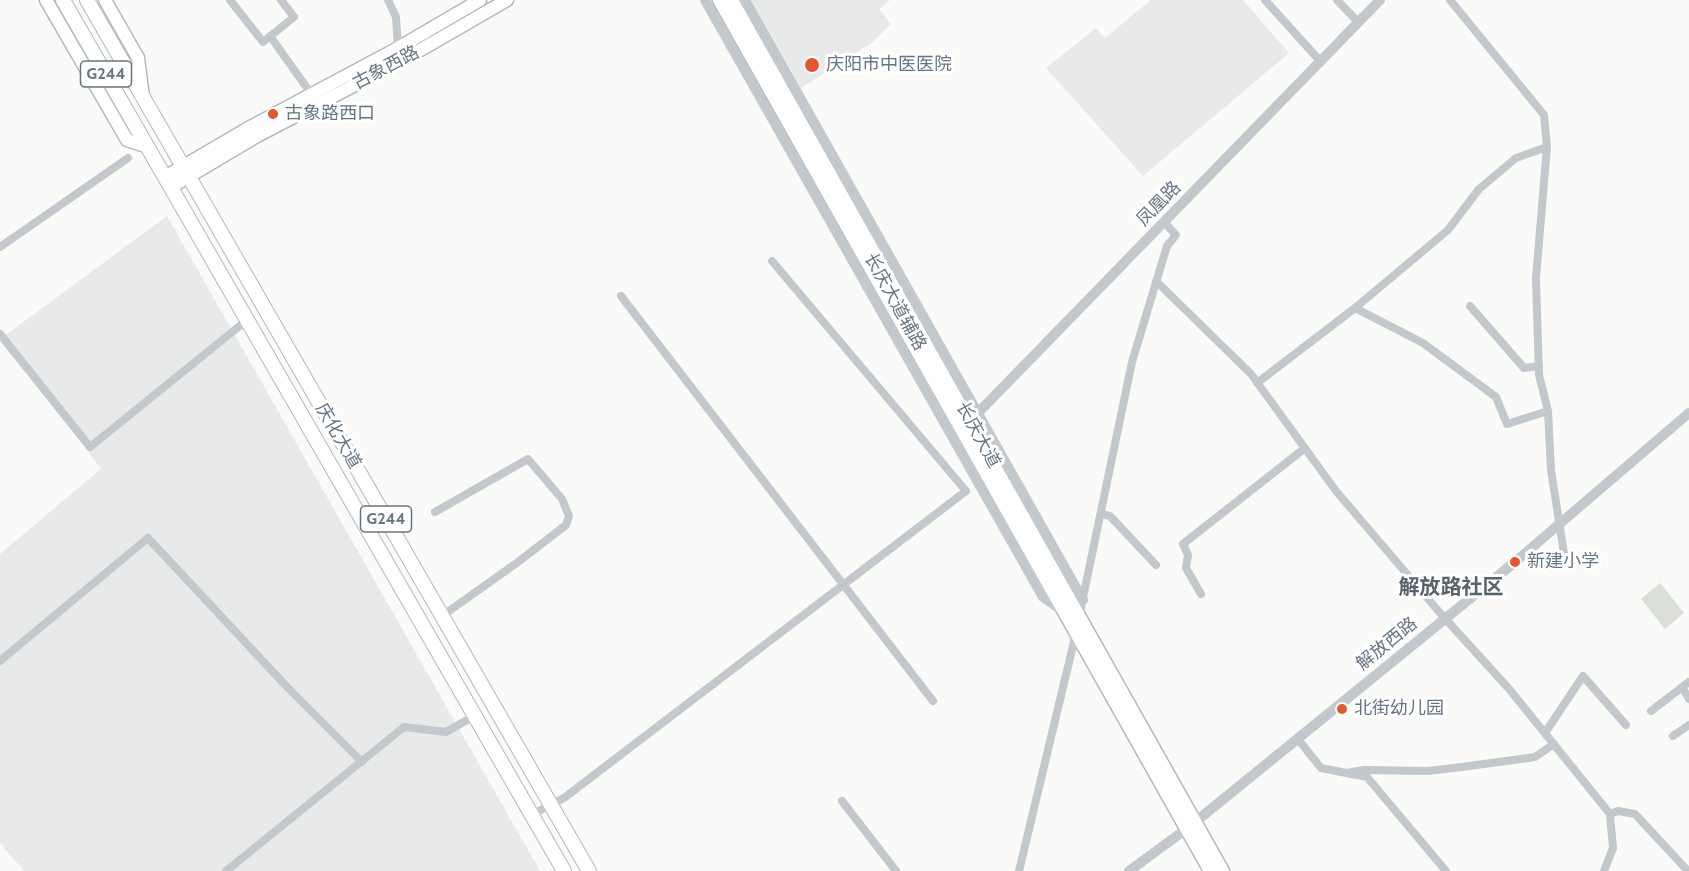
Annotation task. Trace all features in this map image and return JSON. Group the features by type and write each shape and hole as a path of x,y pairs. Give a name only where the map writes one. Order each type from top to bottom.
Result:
{"highway":[{"name":"庆化大道","path":"63,0 564,871"},
{"name":"庆化大道","path":"87,0 589,871"}],"main road":[{"path":"46,0 127,140 148,147"},
{"path":"105,0 138,58 144,98"},
{"name":"古象西路","path":"186,172 252,126 398,48 480,0"},
{"name":"古象西路","path":"168,182 403,60 507,0"},
{"name":"长庆大道","path":"719,0 968,418 1065,613 1192,828 1223,871"},
{"name":"长庆大道","path":"732,0 1080,616 1192,828 1210,871"}],"street":[{"path":"230,0 263,42 294,17 281,0"},
{"path":"388,0 396,17 398,48"},
{"name":"长庆大道辅路","path":"705,0 1043,597 1065,613"},
{"name":"长庆大道辅路","path":"745,0 968,418 1083,600"},
{"path":"1265,0 1320,58"},
{"path":"1270,0 1320,58"},
{"path":"1337,0 1357,21"},
{"name":"凤凰路","path":"1357,21 1372,0"},
{"name":"凤凰路","path":"968,418 1320,58 1380,0"},
{"path":"1449,0 1544,115 1547,147 1536,278 1539,366 1548,411 1551,470 1565,560"},
{"path":"270,36 312,95"},
{"name":"凤凰路","path":"968,418 1164,222 1320,58"},
{"path":"1257,382 1355,308 1448,230 1479,189 1516,158 1547,147"},
{"path":"0,247 128,158"},
{"path":"1018,871 1080,616 1132,362 1167,246 1176,235 1164,222"},
{"path":"531,815 564,798 966,491 772,261"},
{"path":"1156,281 1257,382 1336,491 1545,733 1610,814 1614,848 1604,871"},
{"path":"621,296 933,701"},
{"path":"1470,306 1524,368 1539,366"},
{"path":"1355,308 1423,343 1496,397 1507,424 1548,411"},
{"path":"0,334 90,447 247,320"},
{"name":"解放西路","path":"1138,871 1447,620 1518,567 1560,526 1689,413"},
{"name":"解放西路","path":"1560,526 1689,421"},
{"path":"1201,594 1186,568 1188,555 1183,544 1305,448"},
{"path":"435,512 528,459 562,499 569,516 566,525 442,616"},
{"path":"1101,514 1110,516 1156,565"},
{"path":"0,661 148,538 288,688 362,762"},
{"path":"1545,733 1583,676 1626,725"},
{"path":"1651,711 1685,685 1689,699"},
{"path":"226,871 404,727 446,732 474,716"},
{"path":"1673,736 1689,725"},
{"path":"1299,740 1321,768 1367,777 1446,871"},
{"path":"1346,773 1364,770 1428,771 1535,757 1554,744"},
{"path":"842,801 896,871"},
{"path":"1610,814 1618,811 1635,814 1688,871"},
{"name":"解放西路","path":"1129,871 1192,828"}],"shaded area":[{"name":"庆阳市中医医院","path":"751,0 890,0 879,9 891,24 873,42 801,88"},
{"path":"1151,0 1243,0 1289,53 1143,176 1046,68 1096,28 1105,38"},
{"path":"167,216 540,871 24,871 0,843 0,554 101,469 3,337"},
{"path":"1660,583 1684,613 1665,629 1641,599"}],"place":[{"name":"庆阳市中医医院","path":"812,65"},
{"name":"古象路西口","path":"273,114"},
{"name":"新建小学","path":"1515,562"},
{"name":"北街幼儿园","path":"1342,709"}],"district":[{"name":"解放路社区","path":"1451,588"}]}
